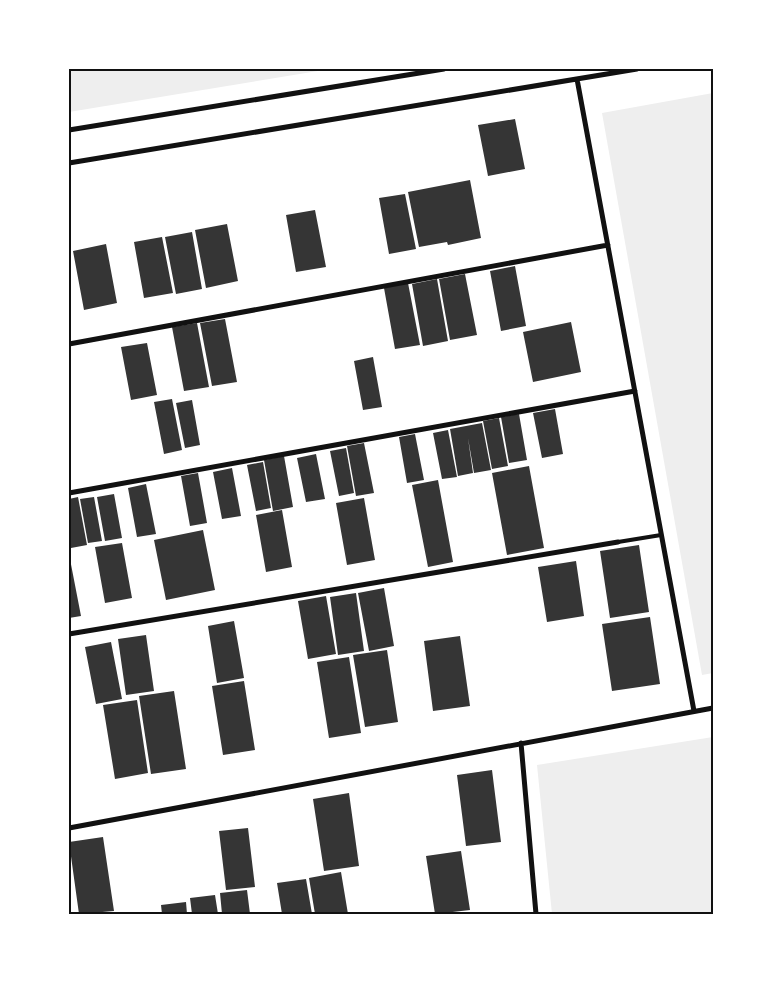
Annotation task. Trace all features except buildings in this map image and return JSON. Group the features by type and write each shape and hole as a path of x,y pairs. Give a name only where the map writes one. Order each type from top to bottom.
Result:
{"street":[{"path":"69,130 444,69"},
{"path":"69,163 637,69"},
{"path":"577,79 694,711"},
{"path":"69,344 608,245"},
{"path":"69,493 635,391"},
{"path":"69,634 618,542"},
{"path":"69,828 713,708"},
{"path":"521,744 536,914"}],"lane":[{"path":"618,542 662,535"}],"shaded area":[{"path":"69,69 330,69 69,112"},
{"path":"713,93 713,673 702,675 602,113"},
{"path":"713,737 713,914 552,914 537,765"}]}
